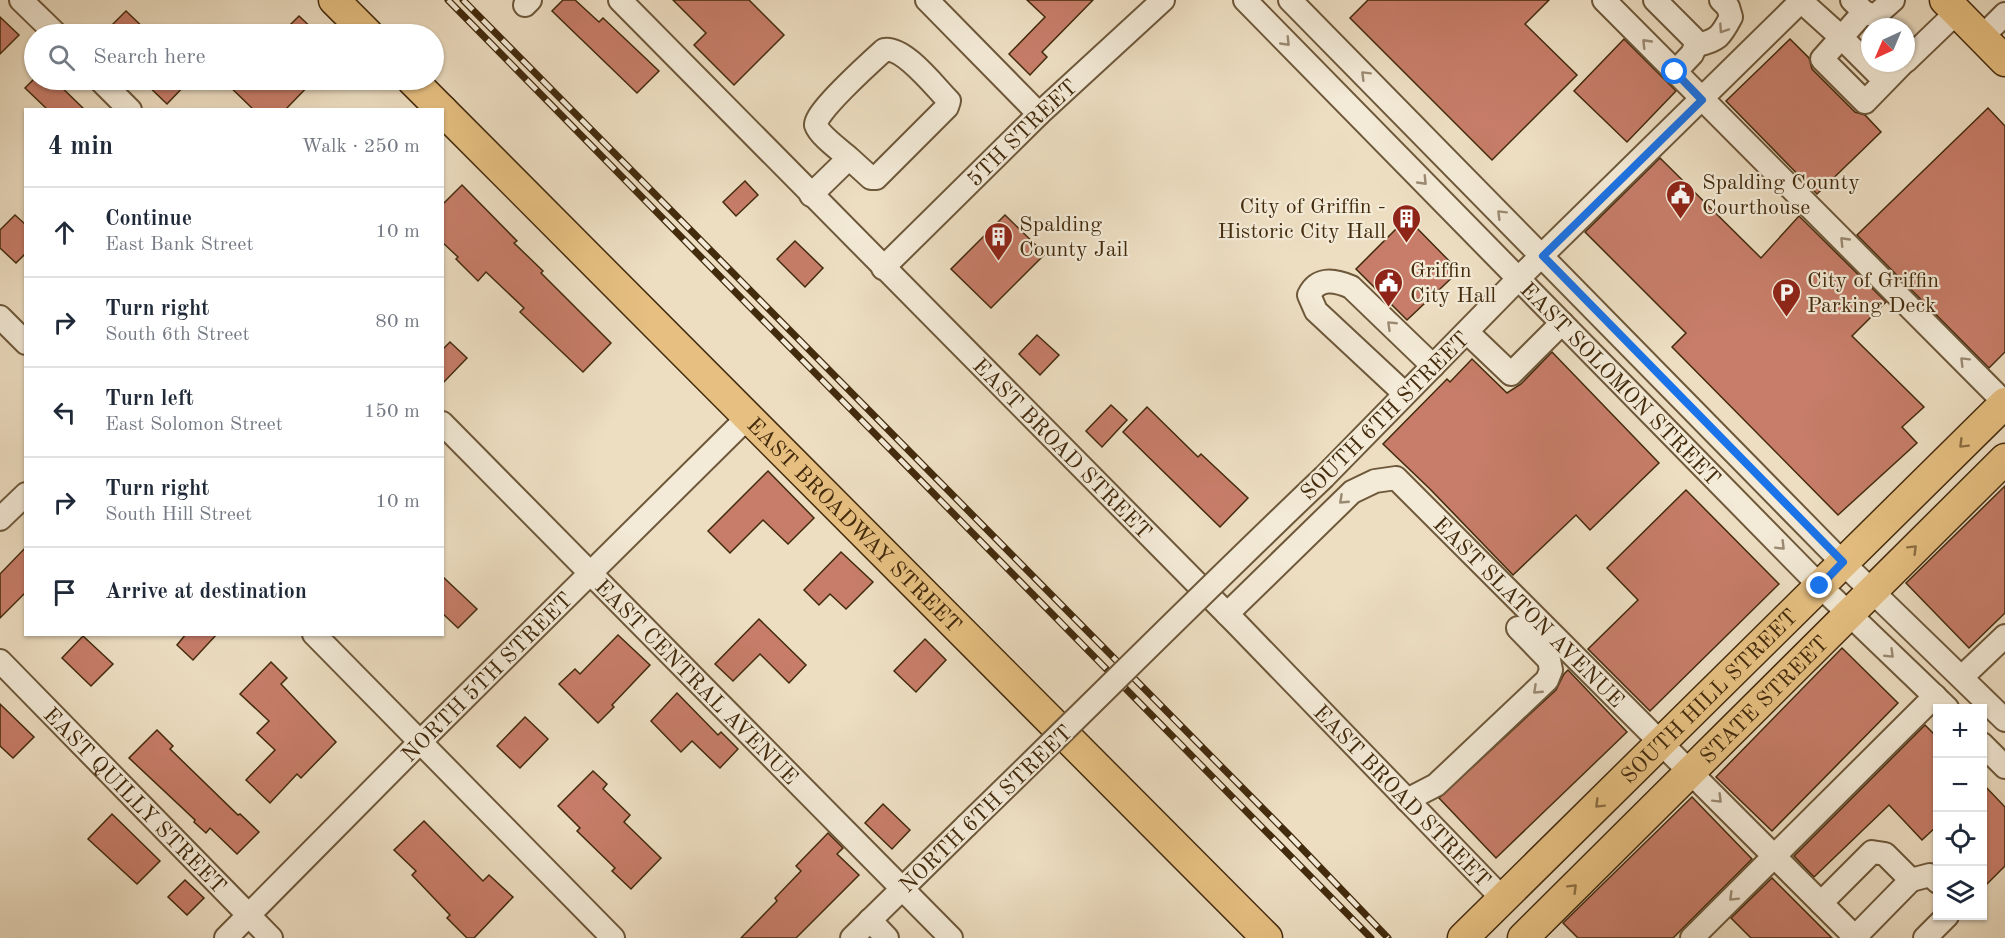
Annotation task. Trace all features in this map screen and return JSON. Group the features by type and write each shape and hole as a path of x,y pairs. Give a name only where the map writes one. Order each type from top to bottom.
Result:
{"main road":[{"path":"333,0 358,24"},
{"path":"1951,6 2005,61"},
{"name":"EAST BROADWAY STREET","path":"444,115 749,416 1268,938"},
{"name":"SOUTH HILL STREET","path":"1463,938 2005,403"},
{"name":"STATE STREET","path":"1532,935 1690,771 2005,459"},
{"path":"1503,899 1532,935"}],"street":[{"path":"21,0 46,24"},
{"name":"EAST BROAD STREET","path":"620,0 1227,614 1503,899"},
{"name":"5TH STREET","path":"883,268 1039,114 1162,0"},
{"name":"EAST SOLOMON STREET","path":"1245,0 1820,586 1941,702"},
{"name":"EAST SOLOMON STREET","path":"1290,0 1843,562 2005,720"},
{"path":"1604,0 2005,403"},
{"path":"1655,0 1693,38 1696,45 1692,54 1675,72"},
{"path":"1696,45 1713,42 1724,31 1731,17 1728,7 1721,0"},
{"path":"1892,0 1875,16 1858,6 1842,38 1822,59 1865,102 1894,72"},
{"path":"931,2 1039,114"},
{"path":"1797,2 1842,38"},
{"name":"SOUTH 6TH STREET","path":"1119,678 1227,569 1324,477 1519,279 1702,100 1797,2"},
{"path":"1915,50 1951,6"},
{"path":"1982,37 2005,14"},
{"path":"890,49 900,53 949,101 947,107 876,178 871,178 849,158 822,134 816,126 816,120 884,50 890,49"},
{"path":"110,90 128,108"},
{"path":"811,195 849,158"},
{"path":"1405,394 1316,311 1309,295 1312,290 1326,281 1339,282 1351,287 1433,366"},
{"path":"0,317 24,341"},
{"path":"1467,332 1511,374 1562,323"},
{"name":"NORTH 5TH STREET","path":"226,938 749,416"},
{"name":"EAST CENTRAL AVENUE","path":"444,425 951,938"},
{"name":"EAST SLATON AVENUE","path":"1227,614 1352,492 1375,481 1396,478 1855,937"},
{"path":"0,519 24,496"},
{"path":"1407,800 1436,785 1547,680 1551,670 1549,660 1518,628"},
{"path":"316,636 614,938"},
{"path":"1962,677 2005,636"},
{"name":"EAST QUILLY STREET","path":"0,661 271,938"},
{"name":"NORTH 6TH STREET","path":"852,938 1119,678"},
{"path":"1692,938 1775,856 1941,702"},
{"path":"1987,748 2005,767"},
{"path":"1821,903 1872,852 1885,854 1911,880"},
{"path":"1855,937 1911,880 1930,875 1933,878"},
{"path":"870,920 887,938"},
{"path":"1925,938 1942,920"}],"building":[{"path":"563,0 575,0 599,22 603,18 659,71 637,93 552,11"},
{"path":"673,0 749,0 784,35 734,85 694,45 706,33"},
{"path":"1027,0 1093,0 1042,52 1047,57 1030,75 1009,54 1045,17"},
{"path":"1368,0 1549,0 1525,24 1577,75 1492,160 1350,18"},
{"path":"126,11 140,24 113,24"},
{"path":"299,16 307,24 291,24"},
{"path":"0,17 19,35 0,54"},
{"path":"1624,39 1676,91 1627,142 1574,91"},
{"path":"1790,39 1809,58 1812,69 1855,112 1865,115 1881,132 1817,194 1726,101"},
{"path":"27,90 64,90 83,108 46,108"},
{"path":"152,90 180,90 167,104"},
{"path":"233,90 304,90 287,108 252,108"},
{"path":"1988,108 2005,126 2005,352 1989,368 1857,235"},
{"path":"1660,158 1761,258 1799,216 1886,302 1852,336 1924,407 1902,427 1917,443 1838,515 1672,347 1686,333 1585,232"},
{"path":"745,181 758,195 736,216 723,202"},
{"path":"462,185 517,241 514,243 543,271 541,273 611,343 583,372 520,312 524,308 486,272 478,281 456,259 458,257 444,244 444,203"},
{"path":"15,215 24,223 24,255 16,263 0,248 0,230"},
{"name":"Spalding County Jail","path":"1005,215 1045,254 991,308 951,269"},
{"name":"City of Griffin - Historic City Hall","path":"1407,218 1459,271 1407,320 1356,269"},
{"path":"795,241 823,268 805,287 777,259"},
{"path":"1037,335 1059,355 1040,375 1019,354"},
{"path":"450,342 467,358 444,382 444,348"},
{"path":"1552,352 1659,463 1590,530 1576,515 1513,575 1383,444 1447,379 1450,382 1472,359 1507,393 1521,384"},
{"path":"1111,405 1127,420 1102,447 1086,431"},
{"path":"1147,407 1198,457 1201,454 1248,498 1220,527 1123,432"},
{"path":"768,471 814,518 788,544 763,520 730,553 708,531"},
{"path":"2005,486 2005,613 1969,648 1906,583"},
{"path":"1686,490 1779,584 1650,711 1588,649 1638,600 1607,568"},
{"path":"24,549 24,594 0,618 0,574"},
{"path":"841,552 873,582 846,609 830,594 819,605 804,590"},
{"path":"444,578 477,609 458,628 444,615"},
{"path":"759,619 806,665 789,683 760,654 733,681 715,664"},
{"path":"618,635 650,665 598,723 559,684 575,669 580,674"},
{"path":"83,636 113,664 91,686 62,658"},
{"path":"184,636 215,636 193,660 177,645"},
{"path":"925,639 946,660 916,692 894,671"},
{"path":"1842,648 1898,703 1772,831 1716,777"},
{"path":"271,662 287,678 281,684 336,742 301,778 297,774 270,803 246,780 275,750 257,733 269,721 240,694"},
{"path":"1568,670 1627,732 1496,858 1439,798 1556,690"},
{"path":"677,693 718,735 721,732 738,749 720,768 692,741 681,752 651,721"},
{"path":"0,704 34,737 13,758 0,746"},
{"path":"525,717 548,739 520,768 497,746"},
{"path":"1925,725 1933,733 1933,830 1922,840 1889,805 1814,877 1794,856"},
{"path":"157,730 173,746 170,749 238,815 240,814 259,832 237,854 210,828 206,833 129,758"},
{"path":"593,771 607,784 603,789 630,815 624,822 661,858 631,889 612,871 615,868 577,831 580,828 558,806"},
{"path":"1987,788 2005,807 2005,866 1987,884"},
{"path":"1692,797 1752,859 1673,938 1578,938 1563,923"},
{"path":"883,804 910,830 892,849 865,823"},
{"path":"112,814 160,861 137,884 88,839"},
{"path":"424,821 483,881 489,875 513,897 474,938 467,938 447,918 450,915 412,875 416,871 394,850"},
{"path":"828,833 843,848 837,854 859,875 796,938 741,938 777,901 775,898 801,871 796,866"},
{"path":"1772,878 1832,938 1751,938 1731,918"},
{"path":"185,880 204,898 187,915 168,897"}],"railway":[{"path":"448,0 1371,938"},
{"path":"463,0 1291,837 1388,938"}],"place":[{"name":"Spalding County Courthouse","path":"1681,220"},
{"name":"City of Griffin - Historic City Hall","path":"1407,244"},
{"name":"Spalding County Jail","path":"998,262"},
{"name":"Griffin City Hall","path":"1389,308"},
{"name":"City of Griffin Parking Deck","path":"1786,318"}],"route":[{"path":"1675,72 1702,100 1543,256 1843,562 1820,586"}]}
